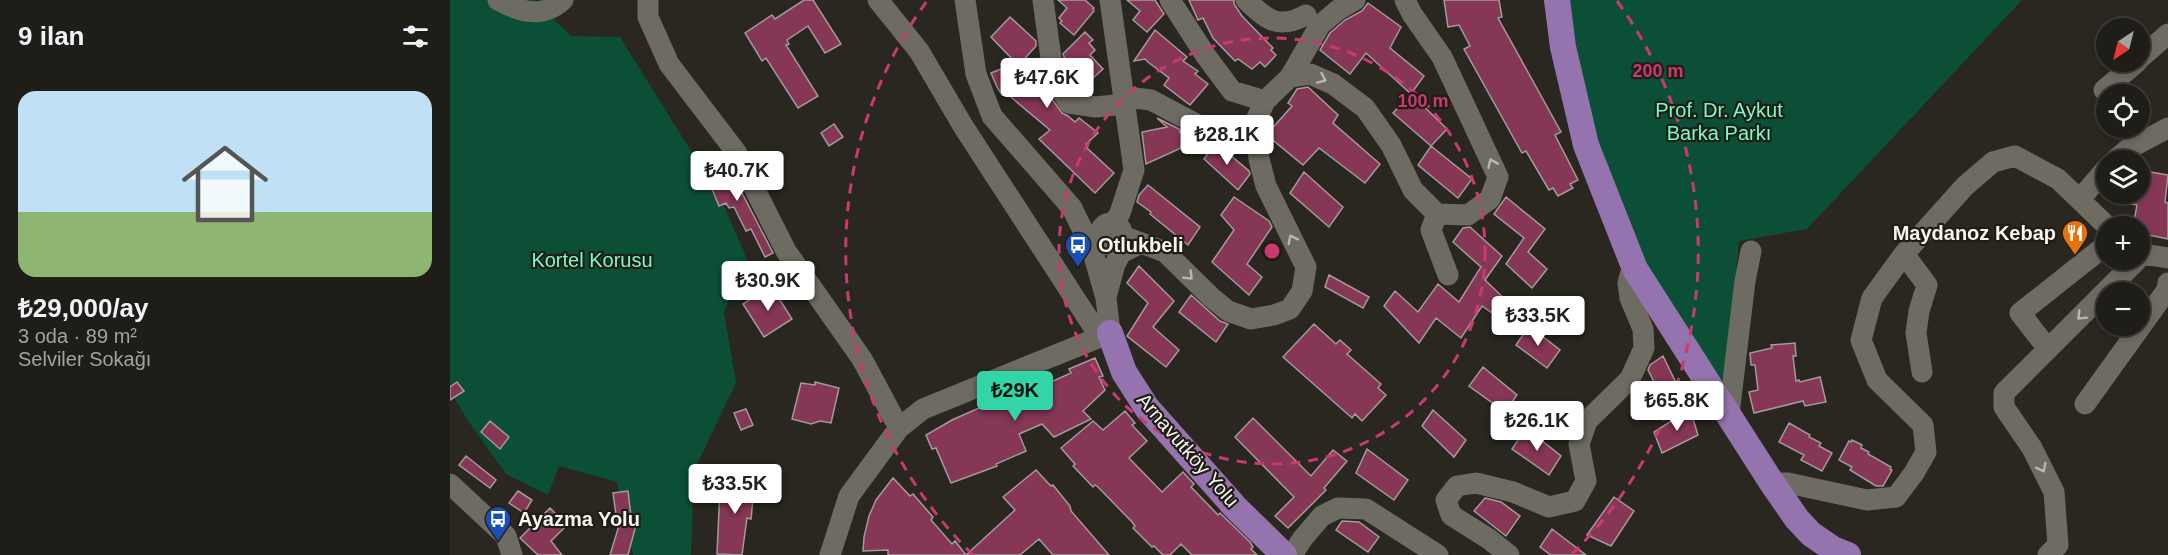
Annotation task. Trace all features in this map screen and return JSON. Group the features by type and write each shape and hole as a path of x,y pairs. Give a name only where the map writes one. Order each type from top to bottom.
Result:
{"main road":[{"path":"1557,0 1563,47 1586,145 1635,269 1797,519 1811,534 1833,549 1848,555"},
{"name":"Arnavutköy Yolu","path":"1105,335 1124,372 1147,408 1235,507 1284,555"}],"street":[{"path":"498,0 516,10 531,12 554,9 563,0"},
{"path":"648,0 648,17 669,64 736,152 786,250 862,359 899,428"},
{"path":"878,0 919,51 963,126 1105,335"},
{"path":"965,0 976,74 992,116 1072,208 1121,253 1115,264 1106,298"},
{"path":"1042,0 1054,81 1069,103 1096,107 1125,104 1135,98 1151,100 1198,125 1220,131 1254,124"},
{"path":"1105,335 1098,303 1106,239 1120,213 1134,170 1110,0"},
{"path":"1170,0 1232,91 1265,101"},
{"path":"1246,0 1265,18 1279,22 1292,22 1313,13 1338,10 1355,0"},
{"path":"1290,77 1310,74 1333,84 1365,108 1391,145 1413,190 1437,214 1468,215 1490,200 1498,177 1442,57 1405,0"},
{"path":"1106,239 1165,252 1228,311 1251,319 1274,315 1290,309 1302,291 1306,267 1266,186 1254,124 1265,101 1290,77 1313,13"},
{"path":"2150,50 2168,34"},
{"path":"2111,84 2124,72"},
{"path":"2127,150 2168,128"},
{"path":"1772,483 1788,483 1867,500 1896,497 1914,473 1926,452 1923,425 1877,380 1861,340 1872,298 1904,254 1965,186 1993,162 2015,156 2058,179 2097,216"},
{"path":"2079,199 2096,180"},
{"path":"1437,214 1431,230 1448,275"},
{"path":"1105,335 1106,239"},
{"path":"1729,414 1745,281 1751,251"},
{"path":"2048,349 2020,313 2096,253"},
{"path":"1904,254 1927,285 1919,311 1916,333 1922,372"},
{"path":"2150,256 2168,258"},
{"path":"1509,555 1489,539 1451,515 1446,500 1457,486 1476,483 1514,492 1549,507 1575,501 1586,481 1579,444 1587,421 1630,379 1644,348 1643,329 1630,298 1628,283 1635,269"},
{"path":"2048,555 2058,544 2054,492 2032,448 2004,407 2004,393 2124,270"},
{"path":"2085,404 2167,290 2168,283"},
{"path":"830,555 849,496 899,428 923,409 1105,335"},
{"path":"450,484 506,536 512,555"},
{"path":"1292,555 1322,516 1338,508 1366,509 1438,555"}],"green space":[{"name":"Kortel Korusu","path":"450,0 534,0 571,36 620,37 721,199 747,259 724,312 736,383 694,470 691,555 633,555 617,482 559,466 548,495 506,474 466,418 450,390"},
{"name":"Prof. Dr. Aykut Barka Parkı","path":"1568,0 2022,0 1807,229 1739,241 1726,376 1715,380 1637,248 1581,96"}],"building":[{"path":"804,0 813,0 841,44 825,53 808,26 787,40 789,44 786,45 818,96 798,108 766,58 762,61 745,33 772,15 775,19"},
{"path":"1058,0 1085,0 1094,8 1074,35 1060,23 1062,21 1059,18 1067,8"},
{"path":"1127,0 1155,0 1164,14 1147,32 1133,20 1140,11"},
{"path":"1189,0 1234,0 1242,16 1273,48 1271,50 1276,55 1265,67 1260,62 1252,69 1238,59 1235,61 1213,38 1203,18 1198,20"},
{"path":"1444,0 1499,0 1502,17 1498,18 1561,132 1555,135 1578,180 1570,184 1573,188 1558,196 1553,188 1549,190 1526,151 1522,153 1464,49 1470,46 1459,25 1448,27"},
{"path":"1368,3 1401,27 1390,48 1424,76 1411,94 1366,53 1350,74 1320,50 1330,33 1345,20 1362,11"},
{"path":"1010,17 1036,41 1036,46 1019,65 1034,79 1037,76 1062,113 1075,122 1079,118 1098,133 1086,144 1087,148 1114,173 1095,193 1039,139 1050,130 1006,93 1002,95 997,87 991,73 1016,63 991,37"},
{"path":"1155,30 1187,57 1183,61 1198,71 1195,74 1208,84 1190,105 1164,85 1169,78 1145,59 1134,61"},
{"path":"1085,32 1093,40 1089,43 1095,50 1090,55 1103,69 1079,91 1067,77 1075,69 1063,54"},
{"path":"1308,87 1338,115 1333,123 1380,164 1365,183 1319,148 1303,165 1269,137 1268,133 1292,106 1288,103 1297,89"},
{"path":"1411,94 1447,129 1431,146 1393,113"},
{"path":"1157,118 1181,130 1179,132 1192,143 1146,164 1142,132 1167,127"},
{"path":"834,124 843,137 829,146 821,133"},
{"path":"1216,143 1249,171 1250,174 1238,190 1204,159"},
{"path":"1431,146 1472,179 1458,198 1418,165"},
{"path":"723,156 773,253 765,257 751,229 746,231 734,207 729,208 726,203 719,206 712,189 721,184 710,164"},
{"path":"1304,172 1343,207 1329,227 1290,193"},
{"path":"2150,172 2168,175 2165,202 2168,203 2168,239 2150,235 2150,216 2135,216 2137,205 2132,204 2150,204"},
{"path":"1148,185 1200,227 1188,245 1137,202 1139,195"},
{"path":"1234,197 1269,221 1272,227 1247,264 1262,277 1249,295 1212,262 1234,230 1221,215"},
{"path":"1506,197 1545,229 1528,252 1547,269 1532,288 1506,264 1524,238 1494,214"},
{"path":"1470,227 1502,256 1485,280 1515,309 1505,322 1482,306 1461,338 1436,318 1419,343 1384,306 1395,291 1418,312 1438,284 1459,302 1481,267 1453,242 1463,228"},
{"path":"1139,266 1174,301 1153,327 1179,350 1166,367 1127,336 1148,303 1127,283"},
{"path":"1329,275 1369,297 1363,308 1325,287"},
{"path":"771,286 792,319 764,337 743,304"},
{"path":"1191,295 1220,321 1228,324 1216,342 1179,312"},
{"path":"1314,324 1336,344 1340,340 1351,350 1347,354 1381,384 1378,388 1386,395 1362,421 1355,414 1352,418 1283,357"},
{"path":"1529,326 1560,350 1547,368 1516,345"},
{"path":"1795,343 1796,356 1793,356 1796,381 1820,377 1826,402 1805,406 1803,401 1754,413 1749,392 1758,390 1755,365 1751,365 1750,353 1772,348 1771,345"},
{"path":"1663,356 1681,393 1664,402 1648,370 1650,365"},
{"path":"1095,358 1103,376 1099,377 1105,390 1083,411 1091,419 1054,437 1042,424 1019,434 1026,451 996,464 997,466 951,483 936,448 932,449 926,435 952,420 997,400 999,404 1002,404 1024,394 1022,390 1049,378 1051,382 1071,373 1069,369"},
{"path":"1483,367 1517,395 1505,412 1469,386"},
{"path":"457,382 464,391 450,400 450,387"},
{"path":"815,382 839,388 831,423 820,421 811,424 792,419 801,383 815,385"},
{"path":"746,409 753,425 741,430 734,413"},
{"path":"1690,409 1698,435 1662,453 1654,432"},
{"path":"1433,410 1466,440 1454,457 1422,426"},
{"path":"1125,411 1135,423 1132,425 1147,441 1129,458 1162,492 1183,472 1194,484 1191,487 1218,515 1220,513 1250,542 1253,547 1251,549 1257,555 1192,555 1181,544 1170,555 1163,555 1133,528 1135,526 1132,522 1098,487 1095,485 1093,487 1073,466 1075,464 1061,448 1093,421 1103,430"},
{"path":"1253,418 1311,476 1333,450 1347,461 1324,488 1326,490 1288,528 1275,516 1294,497 1235,437"},
{"path":"490,421 509,437 500,449 481,432"},
{"path":"1789,423 1810,435 1809,437 1821,443 1819,446 1832,453 1822,471 1801,460 1804,455 1779,442"},
{"path":"1526,428 1561,456 1549,475 1512,449"},
{"path":"1852,440 1862,445 1861,448 1869,452 1868,454 1891,467 1892,470 1883,486 1876,486 1850,470 1852,467 1839,460 1849,441"},
{"path":"1367,449 1408,480 1394,500 1356,473"},
{"path":"466,456 496,480 490,488 459,465"},
{"path":"754,470 751,519 747,518 742,555 717,554 720,488 744,489 739,474"},
{"path":"1036,470 1051,486 1053,485 1070,506 1071,511 1109,555 1053,555 1039,539 1020,555 966,555 1015,510 1003,497"},
{"path":"893,478 910,496 913,494 933,517 931,520 952,544 955,541 966,555 888,555 888,550 863,551 869,516 876,500"},
{"path":"518,491 532,500 524,513 509,503"},
{"path":"628,491 632,524 636,525 628,555 610,555 618,529 613,493"},
{"path":"1614,497 1634,511 1611,546 1587,535"},
{"path":"1485,498 1501,502 1520,516 1506,536 1474,511"},
{"path":"550,508 567,525 551,541 562,555 538,555 520,538"},
{"path":"1342,521 1359,522 1379,537 1368,552 1336,530"},
{"path":"1552,529 1586,555 1551,555 1540,547"}],"place":[{"name":"Maydanoz Kebap","path":"2075,256"},
{"name":"Otlukbeli","path":"1078,268"},
{"name":"Ayazma Yolu","path":"498,542"}]}
